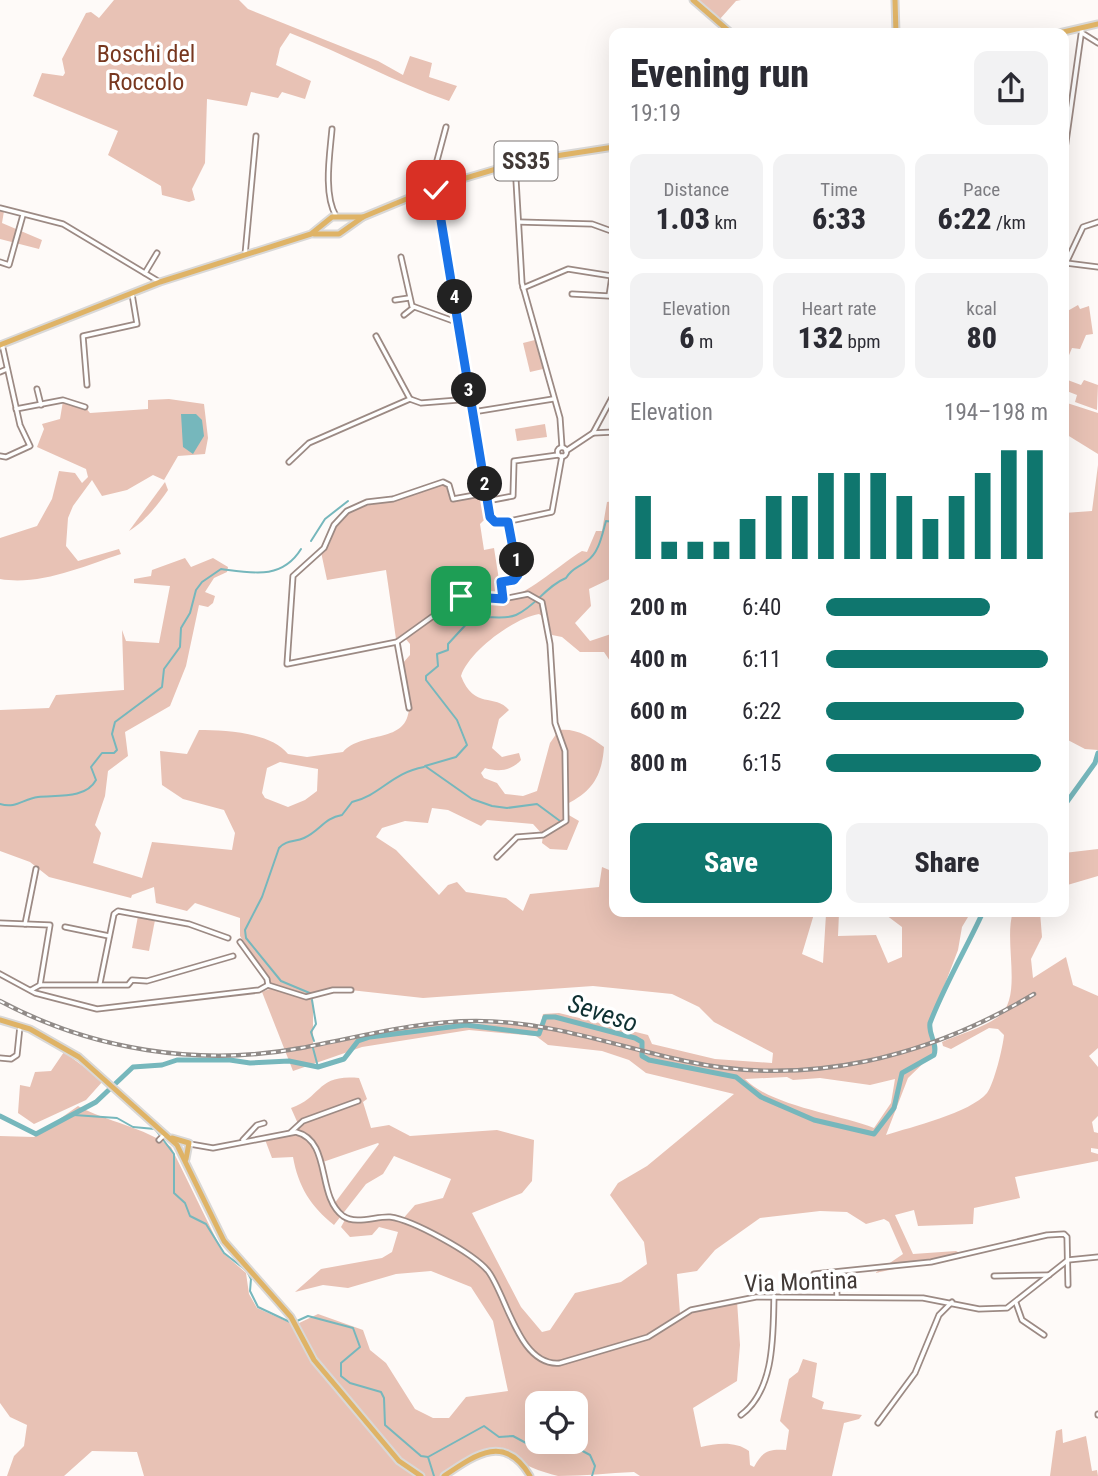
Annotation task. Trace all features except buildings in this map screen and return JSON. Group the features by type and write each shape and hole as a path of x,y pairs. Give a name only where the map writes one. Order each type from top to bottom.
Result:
{"main road":[{"path":"693,0 725,28"},
{"path":"895,0 895,28"},
{"path":"1069,31 1098,24"},
{"name":"SS35","path":"1,345 160,282 311,234 336,235 363,217 436,187 515,163 609,148"},
{"name":"SS35","path":"311,234 327,222 339,218 363,217"},
{"path":"339,218 342,231"},
{"path":"327,222 330,234"},
{"path":"0,1020 20,1026 79,1057 109,1082 163,1137 179,1143 187,1150"},
{"path":"179,1143 186,1140 186,1163 221,1236 294,1323 314,1360 399,1461 421,1476"},
{"path":"444,1476 478,1453 491,1450 515,1458 530,1476"}],"street":[{"path":"1084,29 1098,43"},
{"path":"1069,102 1084,29"},
{"path":"446,127 435,169 436,187 490,517 495,522 508,522 552,512 560,455 558,450 593,433 609,432"},
{"path":"327,222 332,205 332,129"},
{"path":"246,255 256,136"},
{"path":"515,163 523,288 560,418 564,449"},
{"path":"332,205 339,218"},
{"path":"0,208 63,224 160,282"},
{"path":"0,262 9,265 23,214"},
{"path":"519,222 592,224 609,230"},
{"path":"1069,255 1083,227 1098,222"},
{"path":"152,285 147,274 157,253"},
{"path":"401,257 409,298 414,307 459,323"},
{"path":"1069,263 1098,267"},
{"path":"523,288 568,269 609,275"},
{"path":"87,385 83,336 136,324 132,294"},
{"path":"572,294 609,296"},
{"path":"395,300 409,298"},
{"path":"404,315 414,307"},
{"path":"376,336 410,399 421,403 471,399"},
{"path":"0,456 6,457 30,446 16,410 1,345"},
{"path":"0,372 7,369"},
{"path":"37,389 41,405"},
{"path":"289,462 309,443 410,399"},
{"path":"473,412 553,399"},
{"path":"16,410 63,401 85,407"},
{"path":"593,433 609,403"},
{"path":"487,501 513,496 514,461 560,455"},
{"path":"486,492 453,499 449,485 443,482 393,499 357,505 334,525 324,548 293,576 287,664 397,642 461,596 503,599 533,595 542,602 550,644 555,723 565,751 566,821 543,835 517,837 497,857"},
{"path":"503,599 501,582 514,580 518,575 508,522"},
{"path":"397,642 410,708"},
{"path":"25,924 36,869"},
{"path":"100,983 114,914 118,911 189,924 228,938"},
{"path":"0,923 50,925 40,985"},
{"path":"65,928 109,936"},
{"path":"240,942 267,979 268,985"},
{"path":"31,990 40,985 121,985 132,980 147,981 233,956"},
{"path":"0,974 31,990 97,1009 259,990 268,985 306,997 332,990 351,990"},
{"path":"0,1058 11,1059 17,1055 20,1026"},
{"path":"187,1150 198,1145 213,1148 289,1133 303,1121 358,1101"},
{"path":"242,1142 257,1125 264,1123"},
{"name":"Via Montina","path":"289,1133 305,1134 310,1139 333,1205 346,1219 391,1217 454,1243 489,1272 513,1322 536,1355 549,1363 648,1337 666,1328 680,1314 691,1310 774,1296 923,1298 979,1309 1003,1309 1016,1303"},
{"path":"814,1274 931,1262 1047,1235 1066,1236 1068,1285"},
{"path":"1044,1335 1022,1320 1016,1303 1068,1260 1098,1257"},
{"path":"836,1273 837,1297"},
{"path":"994,1276 1049,1275"},
{"path":"741,1415 759,1398 765,1379 774,1296"},
{"path":"878,1423 915,1373 939,1315 952,1302"}],"green space":[{"name":"Boschi del Roccolo","path":"114,0 239,0 248,9 378,61 403,75 410,56 432,63 429,77 457,86 449,101 290,33 280,48 276,65 311,81 305,99 282,92 278,98 251,92 247,106 207,99 205,163 192,189 195,200 189,202 162,195 161,186 108,155 118,131 33,96 42,73 63,76 65,73 62,59 86,13 91,12 99,18"},
{"path":"698,0 741,0 736,1 719,20"},
{"path":"0,209 4,211 2,223 42,240 39,249 0,239"},
{"path":"1078,305 1080,309 1089,306 1093,334 1086,335 1080,349 1072,348 1069,355 1069,310"},
{"path":"535,340 543,369 530,372 523,343"},
{"path":"1069,380 1081,385 1084,380 1098,385 1097,410 1075,402 1077,395 1069,392"},
{"path":"169,399 204,404 208,438 205,454 178,456 164,480 153,475 127,490 102,496 92,480 73,506 68,518 66,546 78,561 119,549 121,554 46,577 31,580 0,579 0,538 37,526 52,499 59,471 75,473 82,483 88,477 86,469 37,447 44,429 42,424 60,419 63,401 85,407 90,413 148,409 148,400"},
{"path":"1069,404 1098,413 1098,454 1069,436"},
{"path":"545,424 547,437 517,441 515,429"},
{"path":"1098,465 1098,750 1085,749 1069,741 1069,513 1092,511"},
{"path":"165,482 168,490 164,496 145,518 129,531"},
{"path":"442,484 447,485 453,501 484,494 487,517 480,524 484,550 494,548 502,599 521,593 582,551 587,552 596,531 602,531 609,502 609,579 589,589 591,606 575,623 590,641 609,635 609,660 604,652 580,652 562,637 552,635 547,620 539,614 517,622 494,637 473,656 461,676 472,693 497,702 509,710 499,719 492,748 502,757 519,753 521,760 509,768 485,768 481,773 484,778 497,783 505,794 523,796 537,791 550,743 559,730 583,734 604,747 601,766 590,788 567,804 567,814 579,821 567,850 550,849 542,843 543,835 533,824 487,820 481,826 448,810 432,808 428,823 405,821 382,828 376,837 396,850 439,895 448,885 457,882 466,892 506,898 523,911 530,894 599,887 602,867 609,870 609,917 813,917 802,954 823,963 826,917 839,917 838,936 876,935 888,963 902,957 902,927 889,917 968,917 962,927 958,950 930,1023 935,1052 908,1078 886,1135 968,1107 990,1088 1004,1035 998,1029 989,1028 951,1049 943,1046 942,1042 992,1021 1006,1008 1012,983 1010,938 1012,917 1040,917 1042,937 1031,959 1033,978 1066,957 1073,985 1098,996 1098,1048 1089,1056 1098,1067 1098,1116 1092,1122 1094,1132 1098,1133 1098,1149 1091,1148 1091,1152 1098,1154 1098,1161 1015,1177 1020,1198 974,1208 973,1224 918,1226 914,1210 895,1215 913,1254 956,1251 963,1255 875,1273 903,1254 889,1222 884,1219 866,1224 847,1212 820,1211 760,1218 715,1250 697,1271 677,1274 680,1314 737,1301 740,1345 737,1381 693,1408 701,1447 732,1444 744,1448 749,1451 750,1465 754,1467 767,1452 786,1450 789,1430 780,1421 789,1379 798,1372 803,1359 817,1363 812,1397 824,1402 822,1409 862,1415 859,1419 844,1423 832,1476 640,1476 634,1472 558,1476 491,1450 444,1476 144,1476 137,1452 92,1451 64,1476 7,1476 14,1456 24,1446 27,1425 10,1417 0,1403 0,1136 34,1137 78,1106 160,1140 171,1147 223,1253 246,1273 249,1294 257,1308 295,1325 318,1314 363,1330 370,1350 386,1363 415,1409 433,1418 449,1418 466,1397 508,1391 493,1321 471,1287 431,1271 396,1274 348,1288 323,1285 295,1292 321,1269 382,1258 392,1252 398,1232 379,1227 372,1235 350,1237 341,1227 346,1218 391,1217 401,1221 415,1205 443,1198 451,1179 394,1156 383,1174 366,1184 334,1225 307,1195 298,1177 293,1157 272,1158 264,1137 295,1132 299,1126 291,1108 327,1083 335,1079 359,1078 367,1099 363,1102 371,1128 389,1125 410,1136 497,1130 534,1140 532,1181 522,1193 472,1213 521,1307 542,1332 550,1330 575,1293 621,1282 647,1264 644,1242 610,1195 618,1183 647,1166 734,1094 646,1073 629,1060 602,1051 548,1045 536,1036 469,1030 362,1047 293,1071 262,992 274,987 240,936 240,918 195,903 187,911 156,903 154,887 132,895 131,898 49,877 30,862 0,851 0,710 49,708 56,695 124,690 122,630 126,641 159,643 170,586 134,583 134,579 151,576 152,570 185,558 191,567 213,558 228,567 227,572 214,578 205,592 215,596 213,603 208,607 199,605 186,666 170,706 125,732 128,756 108,771 105,796 95,825 101,833 93,863 142,878 152,842 232,850 235,833 224,810 183,799 162,785 160,751 187,754 199,730 259,737 270,741 288,754 307,757 343,752 351,745 383,736 401,727 407,719 409,707 402,664 410,655 410,644 405,638 449,606 396,639 386,570 327,580 321,552 329,545 337,524 354,508 400,499","holes":["280,762 318,769 317,791 305,800 288,807 265,798 262,793 267,768","593,986 672,994 699,1007 714,1022 773,1053 772,1063 715,1059 652,1044 648,1035 559,1013 543,1014 540,1027 500,1024 441,1025 382,1032 313,1047 313,997 341,989 423,998","787,1077 793,1080 820,1078 870,1085 895,1079 891,1103 874,1128 788,1103 771,1096 745,1079","379,1144 334,1204 320,1163"]},
{"path":"1098,849 1098,876 1069,885 1069,852"},
{"path":"138,916 155,920 149,951 132,948"},
{"path":"64,1052 103,1081 86,1100 34,1124 18,1113 20,1085 30,1087 35,1072 51,1071"},
{"path":"1062,1429 1063,1443 1086,1436 1092,1471 1097,1470 1098,1476 1050,1476 1056,1431"}],"water":[{"path":"181,414 196,414 202,420 204,436 193,454 183,447"}],"waterway":[{"path":"311,541 325,519 348,501"},
{"path":"560,821 537,804 507,808 472,799 425,766 456,757 467,745 457,720 426,680 426,676 438,666 437,654 448,650 448,644 471,619 516,615 591,558 600,543 606,521 609,521"},
{"path":"0,804 15,805 38,797 70,795 91,786 96,780 91,767 102,753 114,753 117,750 112,734 115,722 162,687 164,669 180,647 181,628 190,613 196,590 202,582 221,569 255,573 276,570 285,566 301,549"},
{"name":"Seveso","path":"1069,799 1095,763 1098,753"},
{"path":"312,994 281,981 246,938 245,930 262,897 279,848 288,842 304,838 331,819 342,815 352,802 362,799 403,774 424,767"},
{"name":"Seveso","path":"0,1116 36,1134 96,1102 133,1067 162,1065 177,1060 230,1060 250,1063 289,1061 318,1067 344,1059 358,1041 370,1037 466,1025 539,1034 545,1017 555,1017 635,1038 642,1042 642,1056 649,1060 736,1077 761,1097 814,1120 874,1134 894,1108 902,1073 934,1055 930,1023 980,917"},
{"path":"312,1000 316,1024 311,1032 314,1041"},
{"path":"313,1048 318,1067"},
{"path":"74,1115 117,1118 133,1127 155,1129 174,1154 174,1193 185,1203 190,1216 206,1224 224,1253 247,1271 251,1279 250,1291 258,1307 292,1323"},
{"path":"297,1321 308,1316 353,1328 360,1347 341,1363 341,1376 350,1383 381,1392 384,1398 385,1425 421,1456 428,1457 484,1426 499,1437 513,1436 525,1442"},
{"path":"588,1454 595,1466 592,1476"},
{"path":"428,1457 434,1476"}],"railway":[{"path":"0,1001 72,1032 147,1050 185,1054 224,1056 263,1053 410,1027 476,1021 530,1025 685,1061 776,1071 866,1061 910,1050 952,1035 1034,994"}],"route":[{"path":"436,190 490,517 495,522 508,522 510,535 513,535 518,575 514,580 501,582 503,599 461,596"}]}
